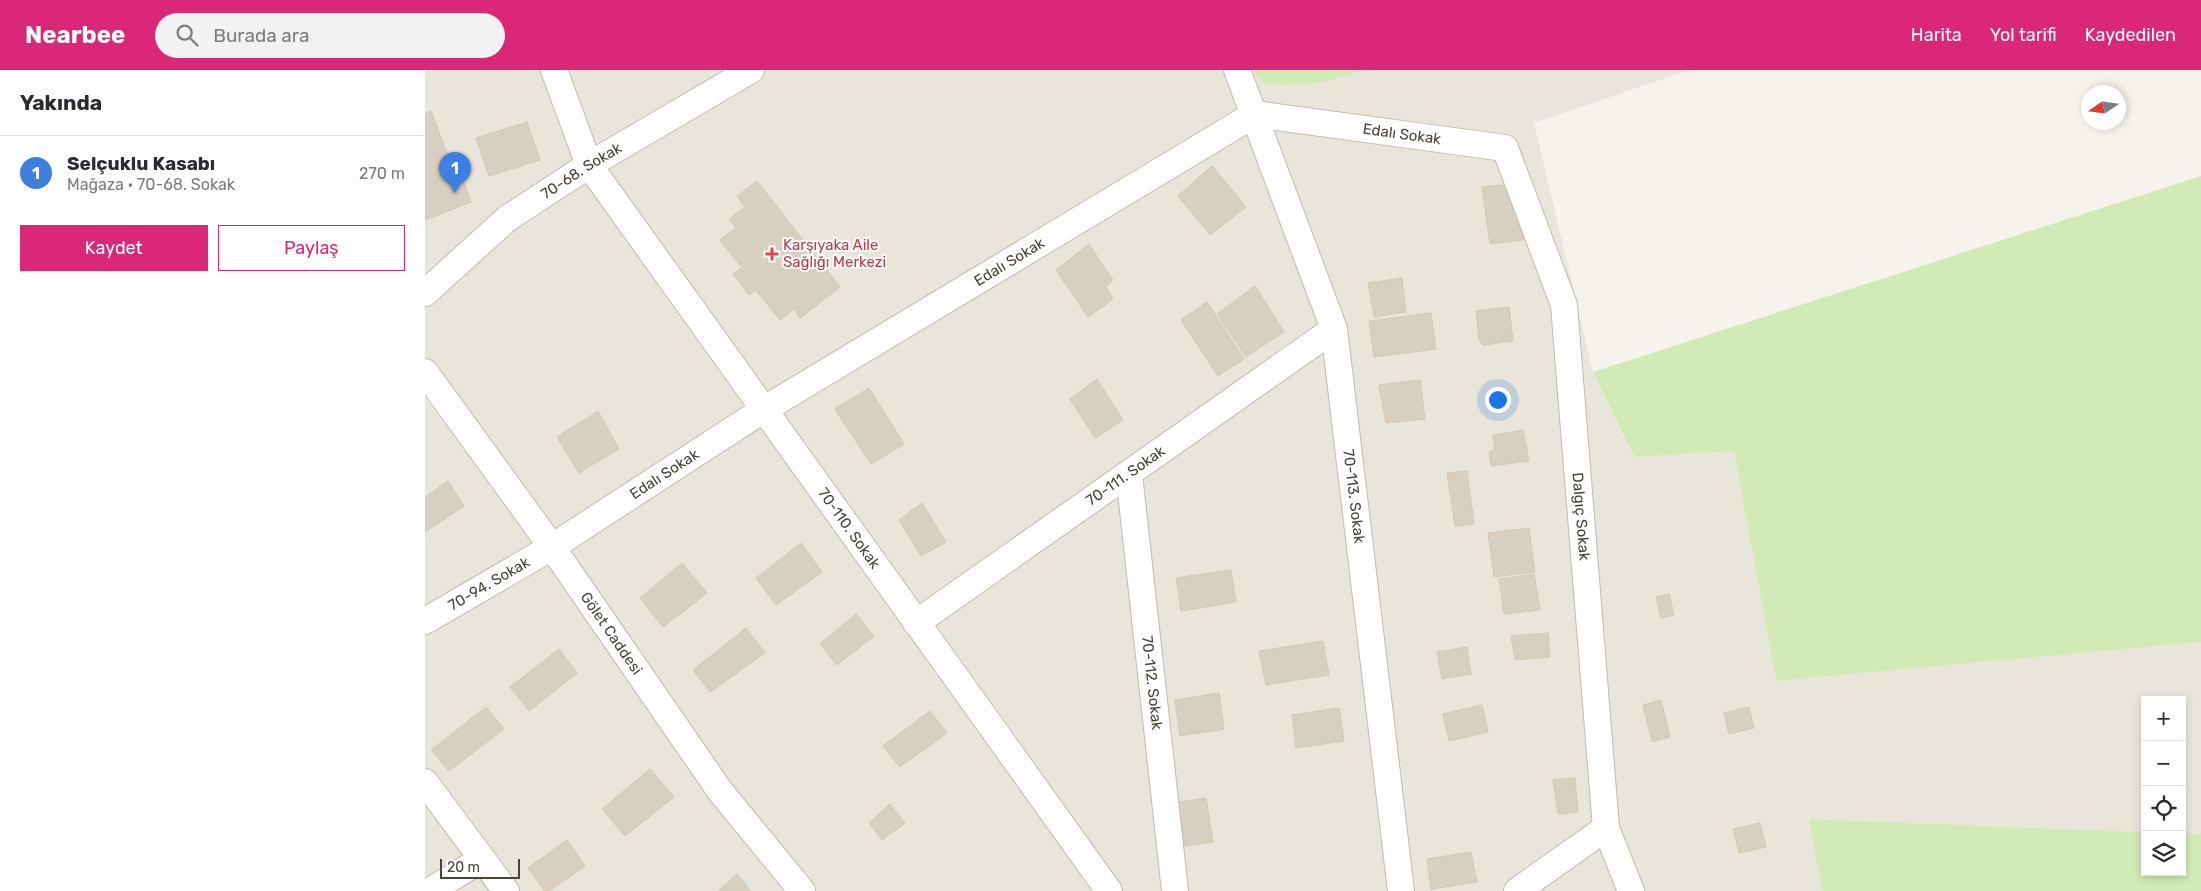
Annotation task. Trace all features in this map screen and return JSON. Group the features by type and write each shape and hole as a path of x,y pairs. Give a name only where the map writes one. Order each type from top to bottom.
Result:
{"street":[{"name":"70-110. Sokak","path":"554,70 589,164 763,410 1109,891"},
{"name":"70-68. Sokak","path":"425,293 508,218 589,164 751,70"},
{"name":"70-113. Sokak","path":"1237,70 1334,329 1401,891"},
{"name":"Edalı Sokak","path":"552,547 763,410 1255,114 1505,148"},
{"name":"Dalgıç Sokak","path":"1505,148 1563,305 1606,828 1631,891"},
{"name":"70-111. Sokak","path":"916,623 1334,329"},
{"name":"Gölet Caddesi","path":"425,372 552,547 720,791 802,891"},
{"name":"70-112. Sokak","path":"1129,474 1175,891"},
{"name":"70-94. Sokak","path":"425,620 552,547"},
{"path":"425,782 506,891"},
{"path":"1517,891 1606,828"},
{"path":"430,891 482,858"}],"shaded area":[{"path":"425,70 1689,70 1534,123 1593,372 1633,457 1734,451 1776,681 2201,642 2201,834 2186,833 2186,696 2141,696 2141,832 1810,819 1822,891 425,891"}],"green space":[{"path":"1253,70 1364,70 1327,81 1277,85 1264,83"},
{"path":"2201,176 2201,642 1776,681 1734,451 1634,457 1593,372"},
{"path":"1809,819 2141,832 2141,876 2186,876 2186,833 2201,834 2201,891 1822,891"}],"building":[{"path":"431,111 450,161 425,171 425,114"},
{"path":"527,122 540,160 489,176 476,138"},
{"path":"456,160 471,202 425,220 425,173"},
{"path":"1212,166 1246,207 1210,235 1178,196"},
{"name":"Karşıyaka Aile Sağlığı Merkezi","path":"757,181 840,287 800,318 794,309 780,320 756,290 749,295 733,274 742,268 720,240 736,228 729,219 745,207 737,196"},
{"path":"1518,184 1523,240 1490,244 1482,187"},
{"path":"1089,244 1113,280 1106,287 1113,299 1088,317 1056,270"},
{"path":"1402,278 1406,312 1374,317 1368,283"},
{"path":"1255,286 1284,332 1246,357 1217,314"},
{"path":"1207,302 1244,359 1218,376 1181,320"},
{"path":"1509,307 1513,341 1483,345 1479,340 1476,311"},
{"path":"1431,313 1436,349 1374,357 1369,321"},
{"path":"1097,379 1123,420 1095,438 1070,399"},
{"path":"1420,380 1425,419 1386,423 1379,385"},
{"path":"869,388 904,444 871,464 836,411 836,408"},
{"path":"598,411 619,449 579,473 557,437"},
{"path":"1523,430 1529,461 1491,466 1489,452 1495,449 1493,435"},
{"path":"1467,471 1474,524 1455,526 1447,473"},
{"path":"448,481 464,506 425,532 425,497"},
{"path":"922,503 946,542 921,556 899,520"},
{"path":"1529,528 1535,572 1494,577 1488,533"},
{"path":"801,543 822,572 776,605 756,578"},
{"path":"682,563 707,593 663,627 640,598"},
{"path":"1231,570 1236,602 1181,611 1176,578"},
{"path":"1534,574 1540,610 1504,614 1499,579"},
{"path":"1669,594 1674,615 1661,618 1656,597"},
{"path":"856,614 874,636 837,665 820,644"},
{"path":"746,628 765,653 710,692 693,670"},
{"path":"1548,633 1550,657 1515,660 1511,636"},
{"path":"1323,641 1329,675 1266,685 1259,651"},
{"path":"1467,647 1471,674 1442,679 1437,652"},
{"path":"559,649 577,673 529,711 510,687"},
{"path":"1219,693 1224,729 1180,736 1175,700"},
{"path":"1661,700 1670,737 1652,742 1643,705"},
{"path":"1482,705 1488,732 1449,741 1443,714"},
{"path":"486,707 504,729 449,771 431,750"},
{"path":"1749,707 1754,728 1729,734 1724,713"},
{"path":"1339,708 1344,741 1296,748 1292,715"},
{"path":"930,711 947,733 900,767 883,746"},
{"path":"650,769 674,797 625,836 602,809"},
{"path":"1575,778 1578,812 1558,814 1553,780"},
{"path":"1206,798 1213,842 1185,846 1179,802"},
{"path":"890,804 905,823 882,840 869,823"},
{"path":"1760,823 1766,847 1739,853 1733,829"},
{"path":"567,840 585,866 549,891 545,891 528,868"},
{"path":"1471,852 1477,882 1431,889 1427,859"},
{"path":"737,874 751,891 718,891"}],"place":[{"name":"Selçuklu Kasabı","path":"455,193"},
{"name":"Karşıyaka Aile Sağlığı Merkezi","path":"772,254"}]}
